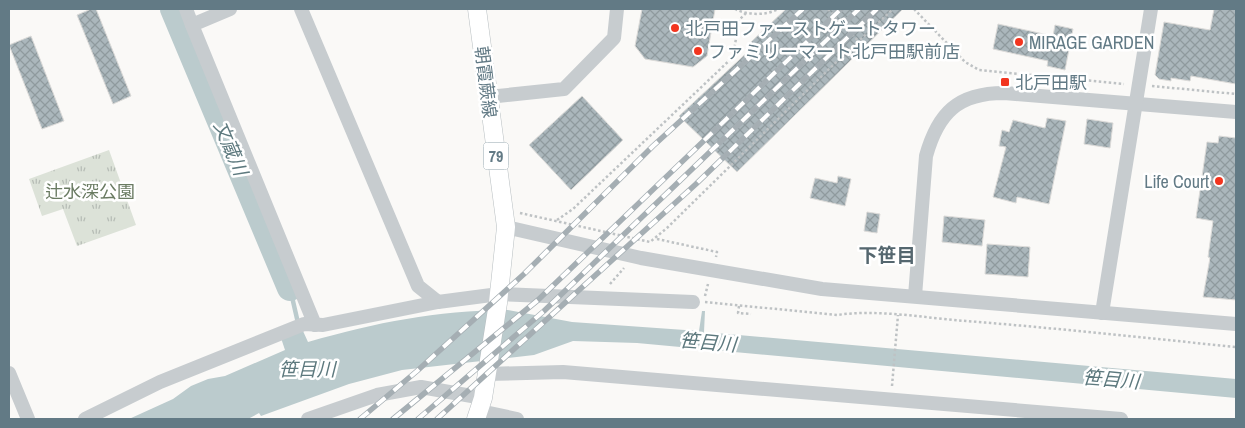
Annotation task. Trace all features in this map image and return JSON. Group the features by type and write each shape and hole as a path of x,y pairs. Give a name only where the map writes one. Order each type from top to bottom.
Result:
{"main road":[{"name":"朝霞蕨線","path":"477,9 488,97 511,220 498,299"},
{"name":"79","path":"480,409 498,299"}],"street":[{"path":"186,9 315,325"},
{"path":"192,25 230,9"},
{"path":"301,9 418,286 438,302"},
{"path":"488,97 564,89 614,38 617,9"},
{"path":"1102,314 1134,104 1151,9"},
{"path":"915,296 926,156 932,136 941,119 953,107 977,95 991,93 1236,112"},
{"path":"511,220 641,258 822,289 1236,324"},
{"path":"85,419 160,382 304,324 323,325 438,302 597,298 699,302"},
{"path":"486,368 563,372 1121,419"},
{"path":"9,373 28,419"},
{"path":"308,419 377,395 422,387 480,409 518,419"}],"path":[{"path":"735,9 747,12 768,13 778,9"},
{"path":"828,9 864,47"},
{"path":"656,239 893,9"},
{"path":"914,9 965,62 979,70 1236,94"},
{"path":"557,220 573,209 733,57 739,20 747,12"},
{"path":"511,220 557,220 644,242 656,239 717,252 699,302 837,315 849,313 898,315 1076,330 1236,347"},
{"path":"597,298 626,267"},
{"path":"739,306 738,313 751,314"},
{"path":"891,392 898,315"}],"green space":[{"name":"辻水深公園","path":"109,150 136,225 77,246 63,209 42,216 29,179"}],"water":[{"name":"笹目川","path":"508,310 572,322 699,331 702,311 705,311 704,332 1236,379 1236,398 637,343 573,341 534,355 402,370 349,384 261,416 259,413 248,419 129,419 173,399 191,386 208,379 225,376 285,350 281,338 303,331 308,342 383,323 431,315"}],"building":[{"path":"91,9 96,9 131,96 113,104 77,15"},
{"name":"北戸田ファーストゲートタワー","path":"642,9 715,9 707,56 693,67 645,59 635,46"},
{"path":"786,9 903,9 737,172 679,116 754,46 751,42"},
{"path":"1214,9 1236,9 1236,84 1191,76 1190,81 1171,78 1171,81 1159,79 1155,75 1164,22 1210,30"},
{"path":"998,24 1053,36 1055,25 1073,29 1065,70 1047,66 1048,61 993,49"},
{"path":"31,36 64,121 42,129 9,45"},
{"path":"582,96 623,140 571,190 529,145"},
{"path":"1047,118 1066,121 1049,204 1017,197 1016,203 993,197 1006,147 999,146 1002,130 1009,132 1013,120 1045,128"},
{"path":"1087,119 1113,123 1110,148 1084,144"},
{"path":"1219,136 1236,138 1236,300 1203,297 1210,258 1208,257 1213,221 1196,218 1207,142 1218,143"},
{"path":"838,176 851,179 845,206 810,198 815,178 837,183"},
{"path":"867,212 880,214 877,233 864,231"},
{"path":"944,216 985,220 982,246 942,242"},
{"path":"987,244 1030,247 1028,277 985,274"}],"waterway":[{"name":"文蔵川","path":"173,9 290,288"},
{"path":"290,288 298,323"}],"railway":[{"path":"360,419 417,371 524,274 653,146 803,9"},
{"path":"393,419 538,300 841,9"},
{"path":"418,419 544,311 859,9"},
{"path":"437,419 696,184 877,9"}],"place":[{"name":"北戸田ファーストゲートタワー","path":"675,28"},
{"name":"MIRAGE GARDEN","path":"1019,42"},
{"name":"ファミリーマート北戸田駅前店","path":"698,51"},
{"name":"北戸田駅","path":"1005,82"},
{"name":"Life Court","path":"1219,181"}],"district":[{"name":"下笹目","path":"887,255"}]}
